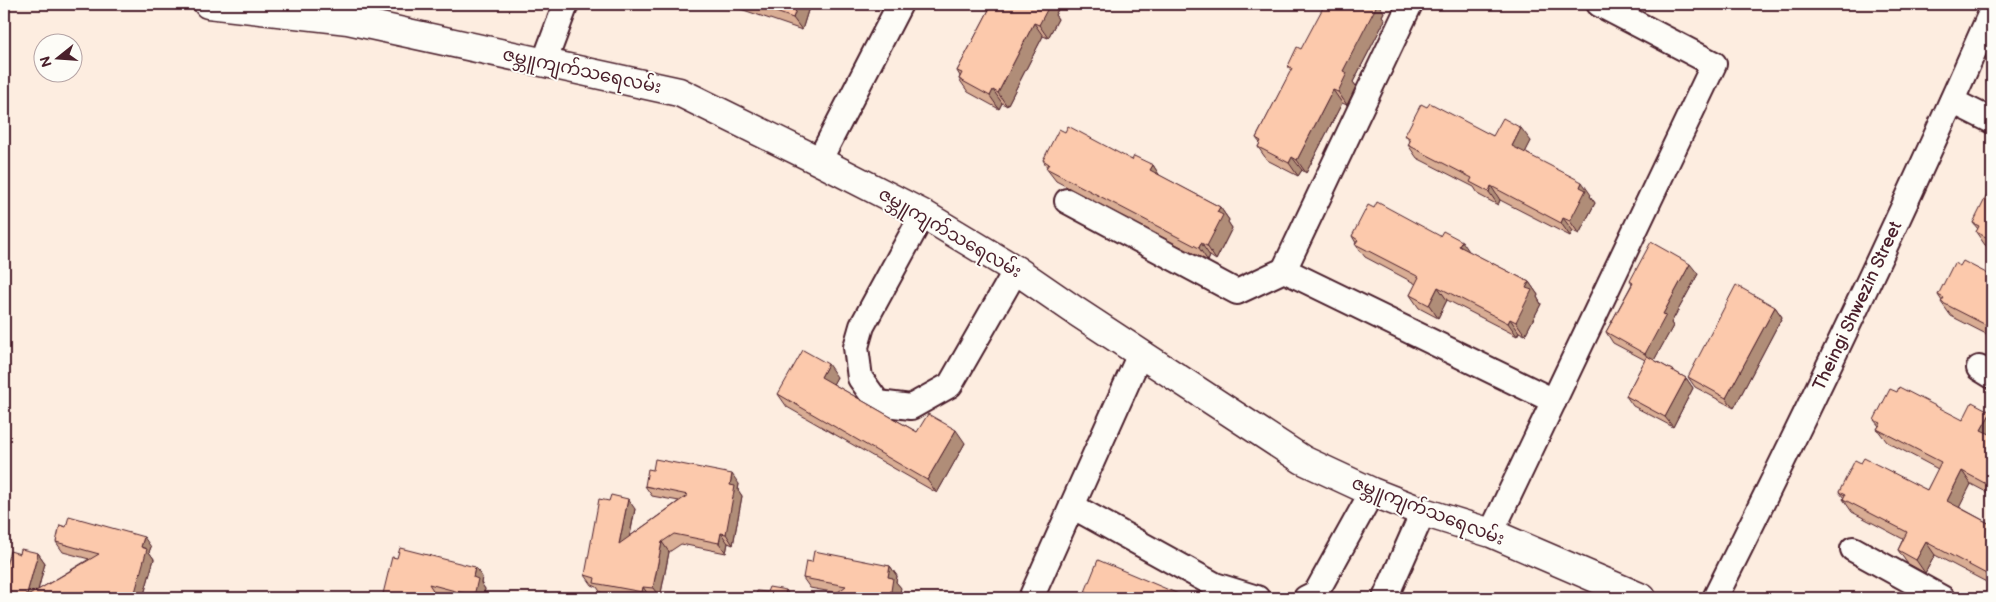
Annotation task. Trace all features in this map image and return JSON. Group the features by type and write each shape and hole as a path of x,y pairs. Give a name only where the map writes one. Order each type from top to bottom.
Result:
{"main road":[{"name":"ဇမ္ဘူကျက်သရေလမ်း","path":"208,4 348,20 679,92 819,160 922,214 1016,270 1140,354 1303,460 1372,492 1423,512 1491,534 1642,598"}],"street":[{"path":"544,63 566,4"},
{"path":"819,160 900,4"},
{"path":"1067,201 1237,292 1284,270 1410,4"},
{"path":"1491,534 1714,64 1599,4"},
{"name":"Theingi Shwezin Street","path":"1715,598 1813,401 1952,101 1992,10"},
{"path":"1952,101 1992,121"},
{"path":"922,214 862,326 856,347 860,378 878,403 911,407 950,385 1016,270"},
{"path":"1284,270 1554,401"},
{"path":"1031,598 1140,354"},
{"path":"1306,598 1316,593 1372,492"},
{"path":"1072,506 1215,585 1257,598"},
{"path":"1385,598 1423,512"},
{"path":"1853,549 1942,598"}],"building":[{"path":"753,4 798,4 793,18"},
{"path":"992,4 1045,4 1049,6 1039,25 1034,23 998,93 993,90 990,96 959,79 962,73 957,71"},
{"path":"1325,4 1372,4 1376,7 1343,71 1347,73 1338,92 1333,90 1297,160 1292,157 1289,163 1258,147 1261,141 1256,138 1292,68 1288,66 1297,47 1301,49"},
{"path":"1430,103 1493,136 1503,118 1521,128 1512,146 1582,182 1580,187 1586,190 1570,221 1563,218 1561,223 1491,186 1489,192 1470,182 1472,178 1408,145 1411,139 1405,135 1421,104 1427,107"},
{"path":"1068,126 1132,160 1134,156 1153,165 1150,170 1220,207 1217,212 1223,215 1207,246 1201,243 1199,248 1046,168 1049,164 1043,160 1059,129 1065,132"},
{"path":"1989,191 1992,193 1992,240 1976,232 1979,226 1973,223"},
{"path":"1377,202 1440,236 1443,231 1462,241 1459,246 1529,282 1526,288 1532,290 1516,322 1510,319 1508,323 1438,287 1429,305 1410,295 1419,277 1355,244 1358,240 1352,236 1368,205 1374,208"},
{"path":"1651,242 1690,264 1663,314 1666,315 1645,354 1606,332 1633,283 1630,281"},
{"path":"1963,261 1992,276 1992,328 1941,302 1944,298 1938,295 1954,263 1960,266"},
{"path":"1736,285 1775,307 1726,398 1688,377"},
{"path":"803,350 828,364 821,377 917,432 928,414 956,430 927,480 778,394"},
{"path":"1647,356 1686,378 1665,417 1626,396"},
{"path":"1899,387 1963,420 1972,402 1991,412 1981,430 1992,435 1992,487 1962,471 1947,501 1992,525 1992,577 1926,542 1916,560 1898,550 1907,532 1843,499 1845,495 1839,492 1855,460 1861,463 1864,458 1927,490 1941,462 1877,429 1881,423 1874,420 1890,389 1897,392"},
{"path":"655,459 732,474 730,485 735,486 726,534 721,533 719,543 674,534 662,542 653,588 643,587 642,592 594,583 595,578 585,575 599,499 609,501 611,495 628,499 619,544 688,495 645,486 648,469 653,470"},
{"path":"69,516 144,537 141,547 147,549 134,596 128,594 127,598 105,598 82,592 71,598 4,598 4,573 10,551 20,554 21,549 38,553 26,597 99,554 56,542 60,525 66,527"},
{"path":"400,548 475,567 473,577 478,579 474,596 429,584 438,598 382,598 392,557 397,558"},
{"path":"814,551 890,566 888,577 893,578 890,598 830,598 846,586 803,578 806,561 812,562"},
{"path":"1098,560 1188,598 1100,598 1085,592"},
{"path":"769,587 786,590 784,598 756,598 757,591 767,592"}]}
